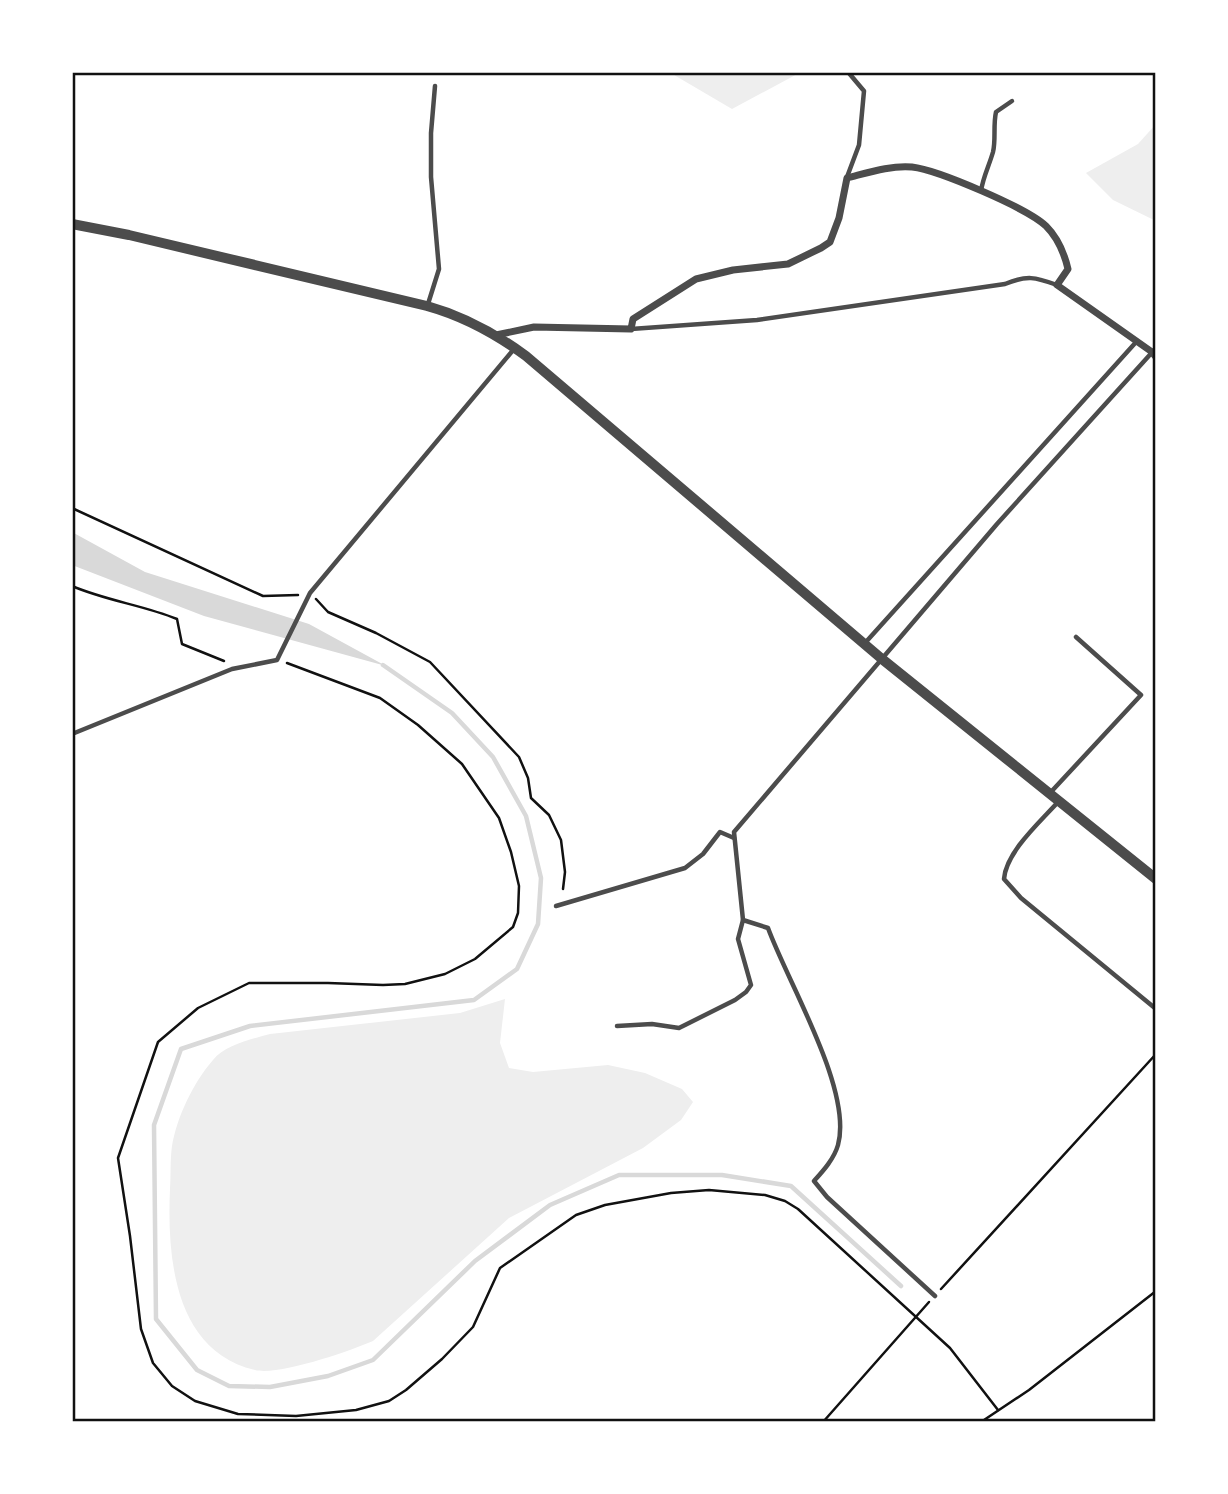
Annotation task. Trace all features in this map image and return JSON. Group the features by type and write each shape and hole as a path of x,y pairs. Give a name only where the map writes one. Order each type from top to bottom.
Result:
{"street":[{"path":"496,335 534,327 631,329 633,319 696,279 733,270 788,264 821,248 830,242 839,218 847,178 876,170 911,167 944,176 1027,212 1050,230 1063,248 1068,269 1058,285 1155,352"},
{"path":"72,224 427,306 461,317 496,335 515,348 883,659 1156,879"}],"lane":[{"path":"847,178 859,145 864,91 848,72"},
{"path":"427,306 439,269 431,177 435,86"},
{"path":"981,192 994,150 993,127 996,112 1012,101"},
{"path":"631,329 757,320 1005,284 1021,277 1039,278 1058,285"},
{"path":"864,643 1137,341"},
{"path":"72,734 232,669 277,660 310,593 515,348"},
{"path":"617,1026 652,1024 679,1028 736,1000 746,992 751,985 738,939 743,920 734,832 997,524 1155,352"},
{"path":"1076,638 1141,695 1054,797 1005,866 1004,879 1021,898 1156,1009"},
{"path":"556,906 685,868 702,854 720,832 734,838"},
{"path":"743,920 768,928 827,1063 836,1090 841,1130 838,1147 814,1181 827,1197 935,1296"}],"path":[{"path":"72,508 263,596 310,593 328,612 376,633 430,662 519,757 528,778 531,797 549,815 561,840 565,872 563,889"},
{"path":"72,586 100,598 163,613 177,619 181,644 223,660 232,669"},
{"path":"277,660 294,664 380,698 418,725 462,764 499,818 519,886 518,913 513,927 475,959 445,974 405,984 249,983 198,1008 158,1042 118,1158 141,1329 153,1363 172,1386 195,1401 238,1414 296,1416 356,1410 389,1401 442,1359 473,1327 500,1268 576,1214 605,1205 671,1193 709,1190 765,1195 799,1209 950,1348 998,1410"},
{"path":"823,1422 1156,1054"},
{"path":"981,1422 1029,1390 1156,1291"}],"shaded area":[{"path":"669,72 801,72 732,109"},
{"path":"1156,124 1156,221 1113,200 1086,173 1138,144"},
{"path":"72,532 145,572 309,624 386,666 204,616 72,565"},
{"path":"505,999 500,1043 509,1068 533,1072 608,1065 645,1073 682,1089 693,1102 681,1120 643,1148 509,1218 373,1341 314,1362 266,1371 228,1360 207,1343 192,1322 181,1298 174,1271 169,1216 172,1146 178,1124 193,1090 213,1060 232,1046 270,1034 460,1013"}],"waterway":[{"path":"383,665 452,713 493,757 526,816 541,878 538,924 517,969 474,1000 250,1026 181,1049 154,1125 156,1319 197,1370 229,1386 270,1387 328,1376 373,1360 475,1261 550,1205 619,1175 722,1175 791,1186 901,1286"}]}
